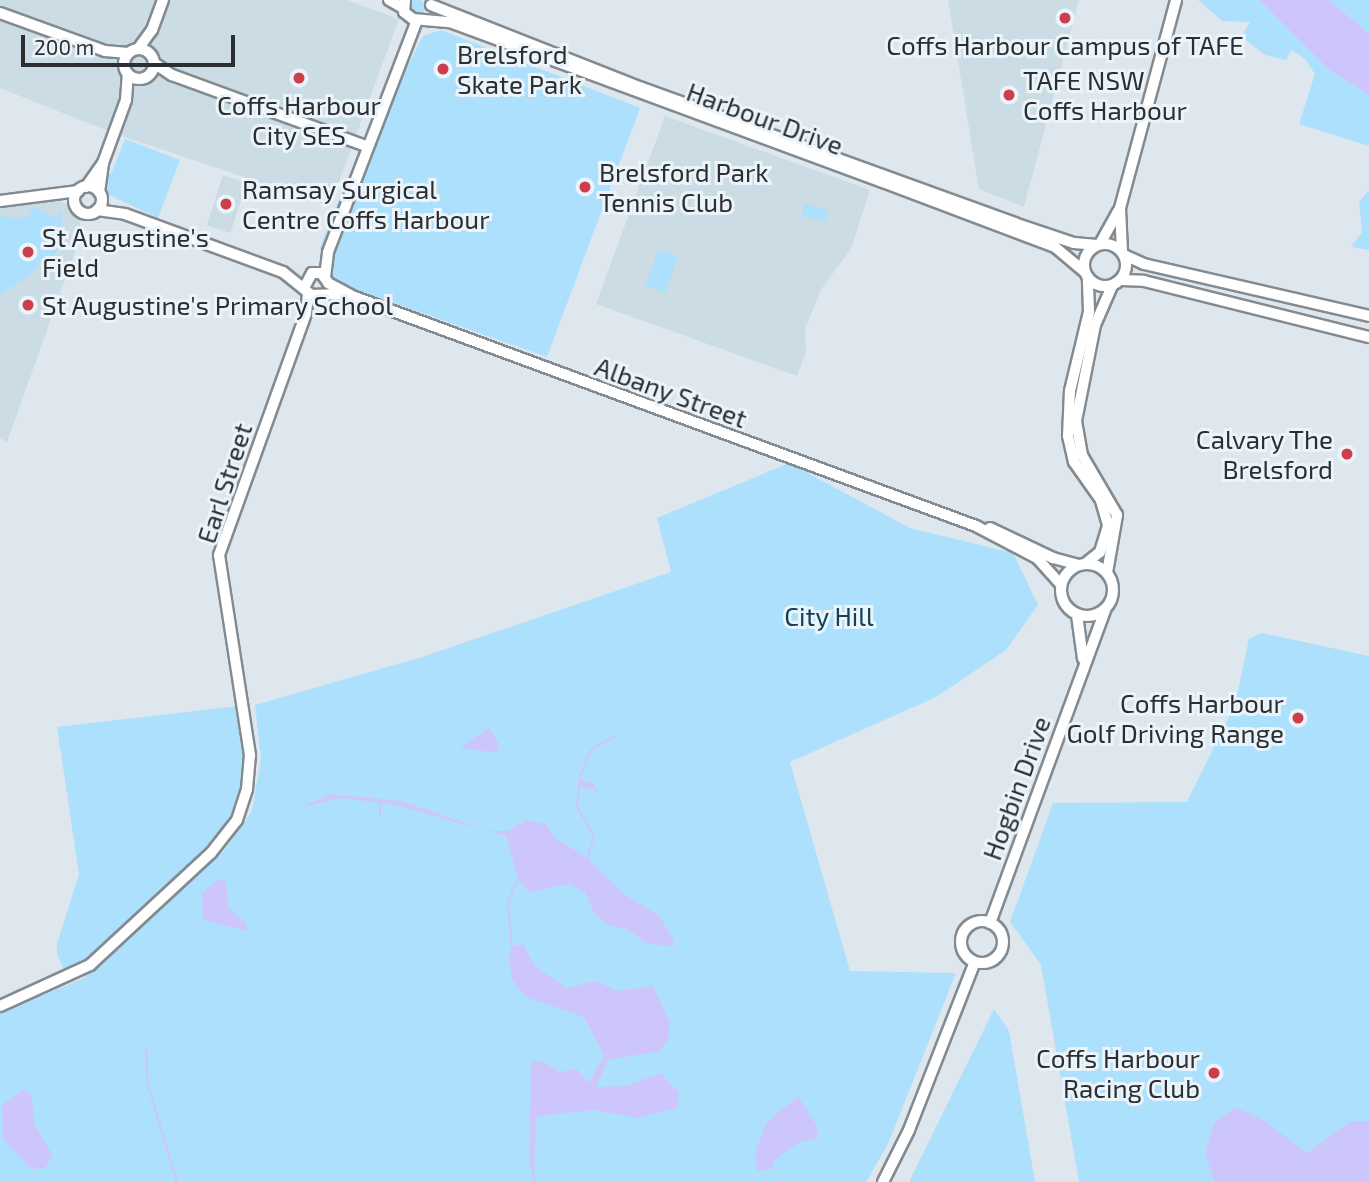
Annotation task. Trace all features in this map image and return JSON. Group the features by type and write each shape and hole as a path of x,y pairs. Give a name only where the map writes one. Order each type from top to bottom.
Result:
{"street":[{"path":"46,194 75,204 84,213 99,201 103,163 126,100 146,76 152,58 152,30 163,0"},
{"name":"Harbour Drive","path":"389,0 411,12 450,22 1035,240 1070,256 1086,274"},
{"path":"1120,208 1123,253 1127,268 1116,283 1096,325 1076,421 1082,455 1116,514 1107,573 1113,593 1105,610 1091,616 1077,615 1065,605 1060,585 1067,572 1100,552 1108,525 1101,500 1074,462 1068,436 1070,391 1089,312 1085,259 1098,245 1120,208 1176,0"},
{"path":"313,293 327,280 328,252 404,44 411,12 431,1"},
{"name":"Harbour Drive","path":"431,1 642,88 1003,219 1074,243 1098,245"},
{"path":"0,13 105,51 133,51 152,58 172,75 366,146"},
{"path":"126,100 126,70 133,51 152,30"},
{"path":"105,51 126,70 146,76 172,75"},
{"path":"75,204 82,189 103,163"},
{"path":"0,201 82,189 125,214 283,272 313,293"},
{"path":"1098,245 1369,316"},
{"path":"313,293 311,274 328,252"},
{"path":"283,272 311,274"},
{"name":"Albany Street","path":"311,274 327,280 352,296 976,526 1037,558 1060,585"},
{"path":"1086,274 1098,286 1144,281 1369,337"},
{"name":"Albany Street","path":"313,293 352,296"},
{"name":"Earl Street","path":"0,1006 90,965 211,853 237,820 247,789 250,755 219,555 313,293"},
{"name":"Albany Street","path":"976,526 992,528 1053,558 1082,564"},
{"path":"1082,564 1107,573"},
{"name":"Hogbin Drive","path":"989,923 1105,610"},
{"name":"Hogbin Drive","path":"1077,615 1083,667"},
{"path":"974,923 989,923 1002,936 1002,949 993,960 975,962 963,951 961,938 974,923"},
{"path":"883,1182 909,1130 975,962"}],"shaded area":[{"path":"0,0 347,0 399,19 330,206 113,133 0,88"},
{"name":"TAFE NSW Coffs Harbour","path":"948,0 1079,0 1024,207 979,189"},
{"path":"1259,0 1329,0 1369,33 1369,95 1328,69"},
{"path":"665,116 870,190 851,249 822,288 805,329 806,352 797,376 596,304"},
{"name":"Ramsay Surgical Centre Coffs Harbour","path":"223,175 247,183 230,233 207,225"},
{"name":"St Augustine's Primary School","path":"46,194 80,211 80,238 7,442 0,438 0,201"},
{"path":"489,728 499,744 497,753 460,748"},
{"path":"579,779 594,784 599,792 577,786"},
{"path":"331,794 401,801 489,831 507,831 527,820 546,824 554,838 582,854 626,896 659,915 674,941 673,947 646,943 627,929 607,925 594,913 585,892 569,884 529,892 518,879 506,836 391,804 340,798 300,808"},
{"path":"217,880 226,881 228,907 247,924 246,931 203,920 202,893"},
{"path":"523,944 535,967 568,988 596,981 617,991 653,986 670,1023 668,1039 660,1051 608,1060 596,1087 626,1086 660,1073 679,1092 678,1108 637,1118 594,1110 537,1116 534,1167 529,1167 531,1062 542,1061 560,1072 577,1069 589,1083 604,1055 584,1017 524,996 512,979 509,956 514,946"},
{"path":"23,1090 31,1094 35,1125 53,1156 45,1168 32,1169 3,1139 2,1105"},
{"path":"798,1096 817,1126 817,1139 799,1142 775,1160 771,1169 757,1171 755,1152 767,1122"},
{"path":"1235,1107 1263,1120 1307,1153 1351,1121 1369,1121 1369,1182 1215,1182 1205,1154 1214,1123"}],"green space":[{"path":"417,-1 423,1 423,13 417,15 411,13 409,7 411,1"},
{"path":"1198,0 1259,0 1328,69 1369,95 1369,146 1299,124 1315,74 1304,58 1291,50 1286,60 1265,55 1246,40 1244,32 1250,22 1222,21"},
{"path":"1329,0 1369,0 1369,33 1353,20"},
{"path":"441,30 640,108 547,357 331,281 320,248 333,212 423,36"},
{"path":"125,139 180,160 158,218 105,193 106,175 112,172"},
{"path":"1369,190 1369,250 1351,247 1362,232 1359,202"},
{"path":"805,203 829,211 825,222 801,214"},
{"name":"St Augustine's Field","path":"33,206 54,218 62,211 60,245 49,265 41,260 37,263 40,267 0,295 0,213 5,218 28,217"},
{"path":"658,250 678,257 665,293 646,286"},
{"name":"City Hill","path":"789,463 910,528 1013,553 1038,605 1006,650 936,697 790,762 850,971 956,973 888,1144 866,1182 0,1182 0,1013 84,978 224,851 252,811 261,759 255,705 422,657 671,572 657,518"},
{"name":"Coffs Harbour Racing Club","path":"1262,633 1369,656 1369,1182 1079,1182 1041,965 1010,922 1053,803 1187,802 1235,704 1249,639"},
{"path":"238,706 245,757 237,804 226,825 206,852 83,964 66,974 57,954 57,944 79,874 57,727"},
{"path":"994,1009 1009,1031 1035,1182 909,1182"}],"waterway":[{"path":"579,779 592,749 614,737"},
{"path":"579,785 577,807 594,836 587,859"},
{"path":"380,801 380,817"},
{"path":"512,948 508,902 518,879"},
{"path":"146,1049 148,1085 177,1182"},
{"path":"532,1167 535,1182"}],"place":[{"name":"Coffs Harbour Campus of TAFE","path":"1065,18"},
{"name":"Brelsford Skate Park","path":"443,69"},
{"name":"Coffs Harbour City SES","path":"299,78"},
{"name":"TAFE NSW Coffs Harbour","path":"1009,95"},
{"name":"Brelsford Park Tennis Club","path":"585,187"},
{"name":"Ramsay Surgical Centre Coffs Harbour","path":"226,204"},
{"name":"St Augustine's Field","path":"28,252"},
{"name":"St Augustine's Primary School","path":"28,305"},
{"name":"Calvary The Brelsford","path":"1347,454"},
{"name":"Coffs Harbour Golf Driving Range","path":"1298,718"},
{"name":"Coffs Harbour Racing Club","path":"1214,1073"}]}
